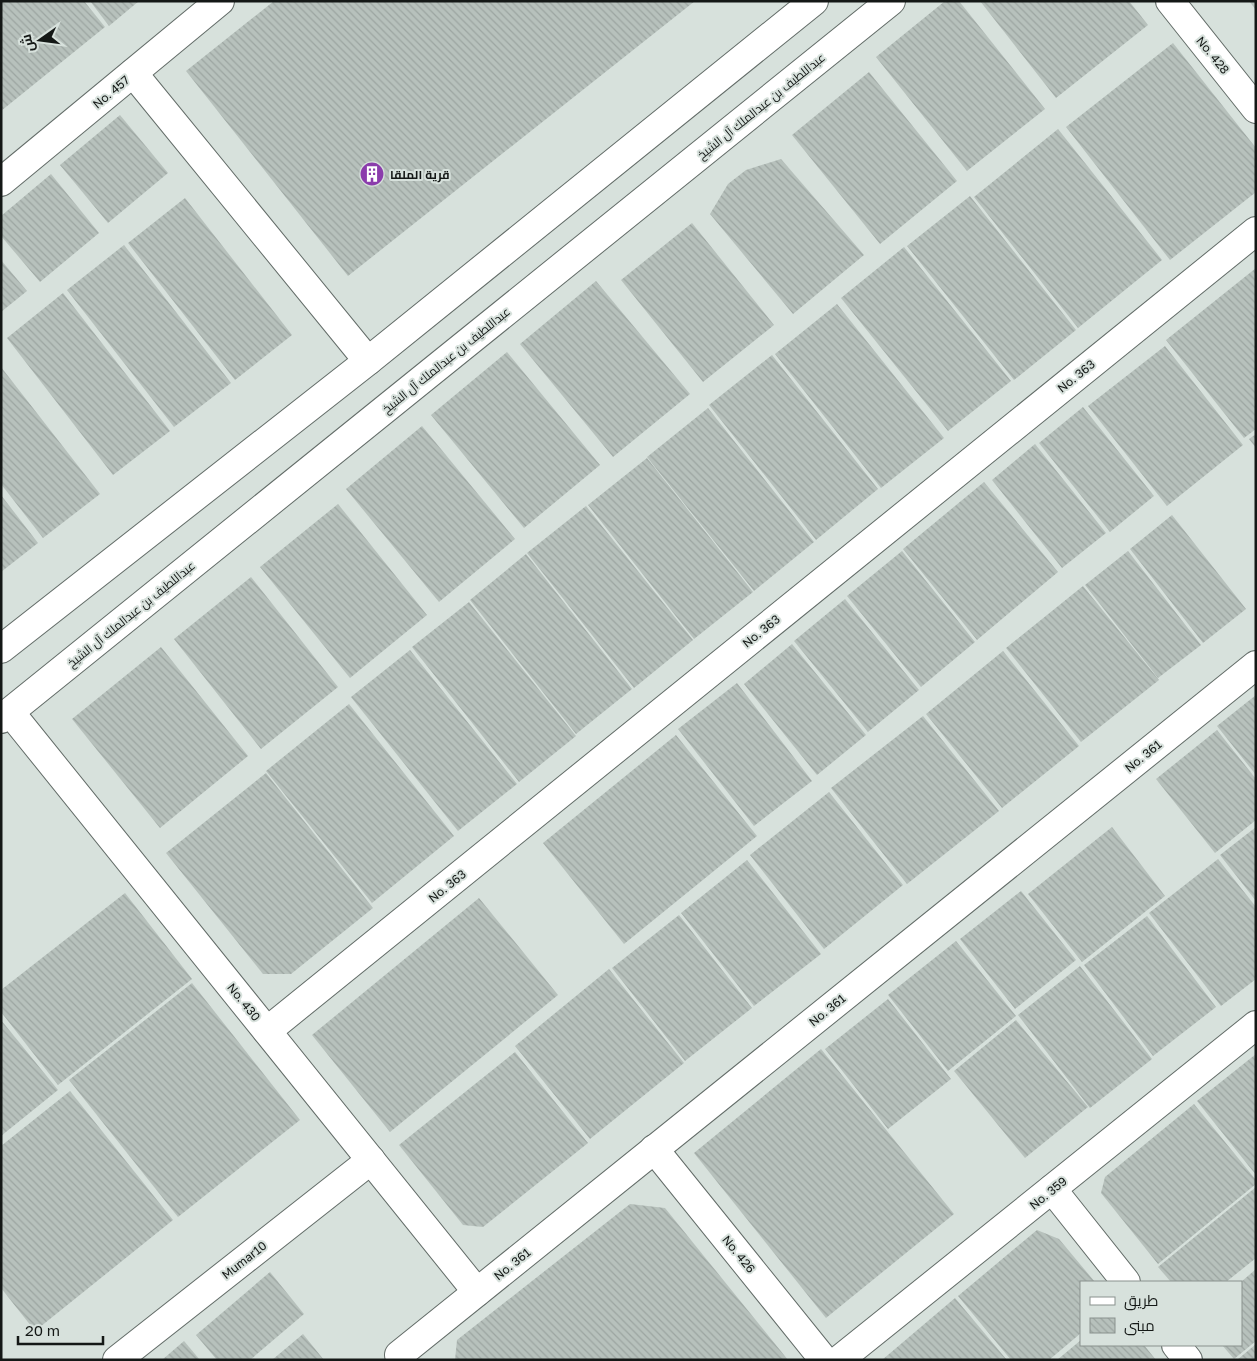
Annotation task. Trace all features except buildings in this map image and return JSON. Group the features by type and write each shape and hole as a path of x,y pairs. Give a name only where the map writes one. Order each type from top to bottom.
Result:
{"street":[{"name":"No. 457","path":"1,182 220,1"},
{"path":"1,649 368,361 814,1"},
{"name":"عبداللطيف بن عبدالملك آل الشيخ","path":"5,715 891,1"},
{"name":"No. 428","path":"1170,1 1256,109"},
{"path":"134,73 368,361"},
{"name":"No. 363","path":"267,1031 1256,231"},
{"name":"No. 361","path":"400,1357 477,1292 1256,664"},
{"name":"No. 430","path":"5,715 267,1031 477,1292"},
{"name":"No. 359","path":"840,1360 1256,1025"},
{"name":"No. 426","path":"654,1149 824,1360"},
{"name":"Mumar10","path":"117,1360 371,1160"},
{"path":"1052,1189 1125,1281"},
{"path":"1177,1346 1188,1360"}],"place":[{"name":"قرية الملقا","path":"372,174"}]}
